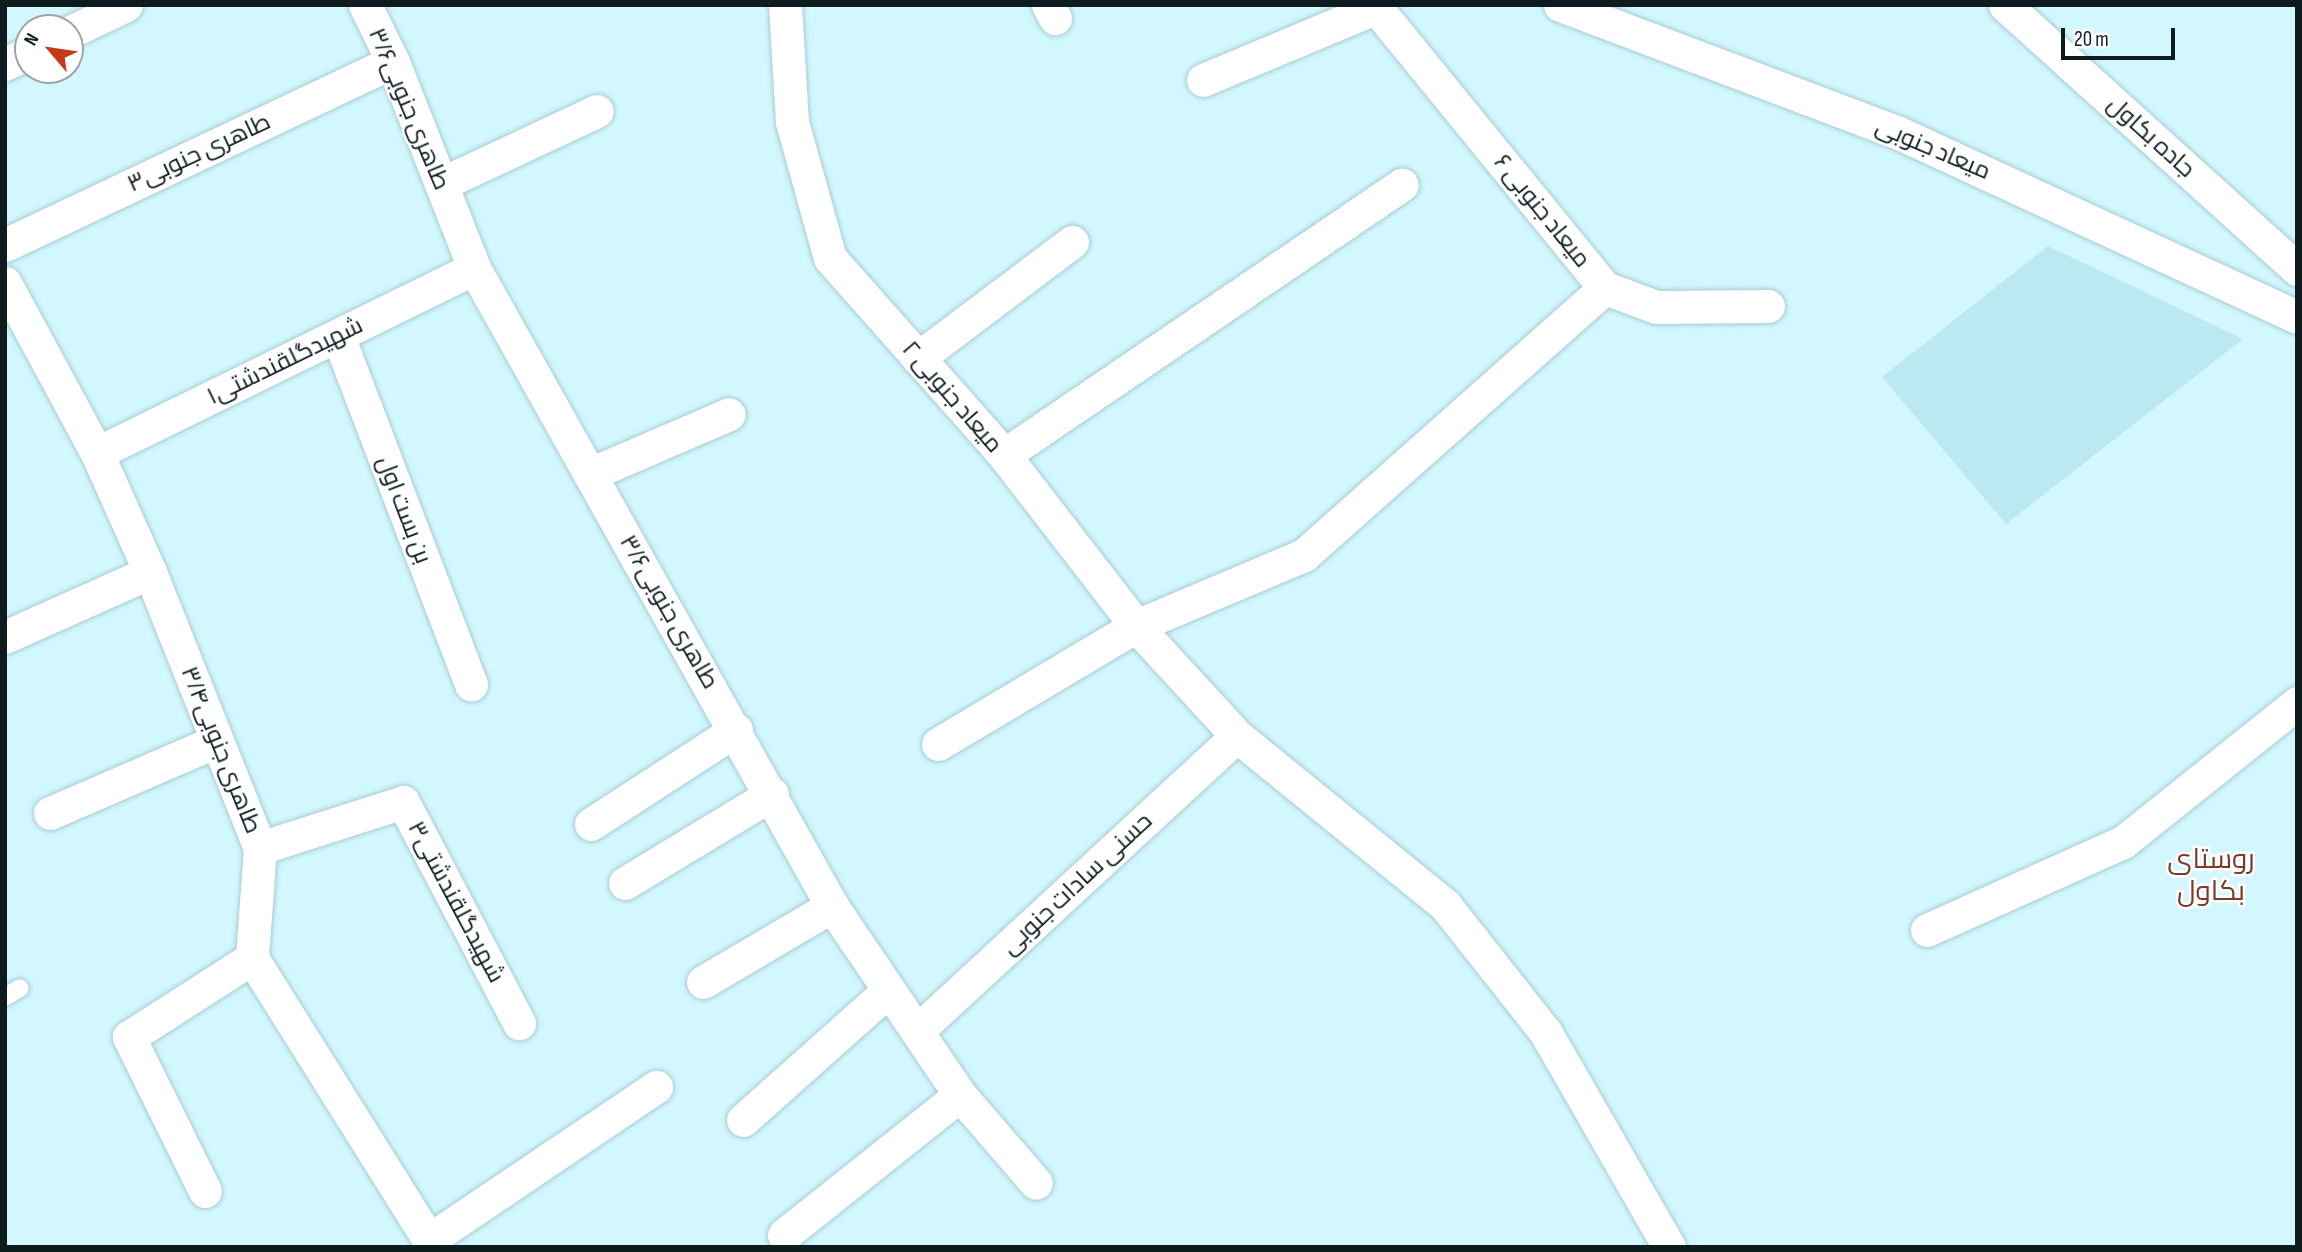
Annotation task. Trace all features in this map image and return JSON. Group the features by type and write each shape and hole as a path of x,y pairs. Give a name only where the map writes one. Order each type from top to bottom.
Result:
{"street":[{"path":"84,25 126,5"},
{"name":"طاهری جنوبی۳/۶","path":"365,5 393,62 474,268 772,794 832,906 960,1095 1036,1183"},
{"name":"میعاد جنوبی ۲","path":"785,5 792,122 830,258 1004,455 1136,626 1237,736 1446,905 1546,1032 1669,1247"},
{"name":"میعاد جنوبی","path":"1560,5 1899,133 2297,317"},
{"name":"جاده بکاول","path":"2005,5 2297,269"},
{"path":"1203,80 1375,7"},
{"name":"میعاد جنوبی ۶","path":"1375,7 1605,288 1657,307 1768,306"},
{"name":"طاهری جنوبی۳","path":"5,245 393,62"},
{"path":"441,184 597,111"},
{"path":"1004,455 1402,185"},
{"path":"918,358 1072,242"},
{"name":"شهیدگلقندشتی۱","path":"97,453 474,268"},
{"name":"طاهری جنوبی۳/۴","path":"5,283 97,453 150,572 260,848 252,958"},
{"path":"938,744 1136,626 1304,555 1605,288"},
{"name":"بن بست اول","path":"338,336 471,685"},
{"path":"590,474 729,414"},
{"path":"5,637 150,572"},
{"path":"1927,930 2123,842 2297,703"},
{"path":"591,824 736,730"},
{"name":"حسنی سادات جنوبی","path":"917,1031 1237,736"},
{"path":"50,813 216,741"},
{"path":"625,883 772,794"},
{"name":"شهیدگلقندشتی۳","path":"260,848 403,802 519,1023"},
{"path":"704,982 832,906"},
{"path":"205,1191 129,1037 252,958 431,1243 656,1087"},
{"path":"743,1120 888,990"},
{"path":"784,1235 960,1095"}],"shaded area":[{"path":"2048,246 2243,339 2006,524 1882,377"}],"district":[{"name":"روستای بکاول","path":"2211,876"}]}
